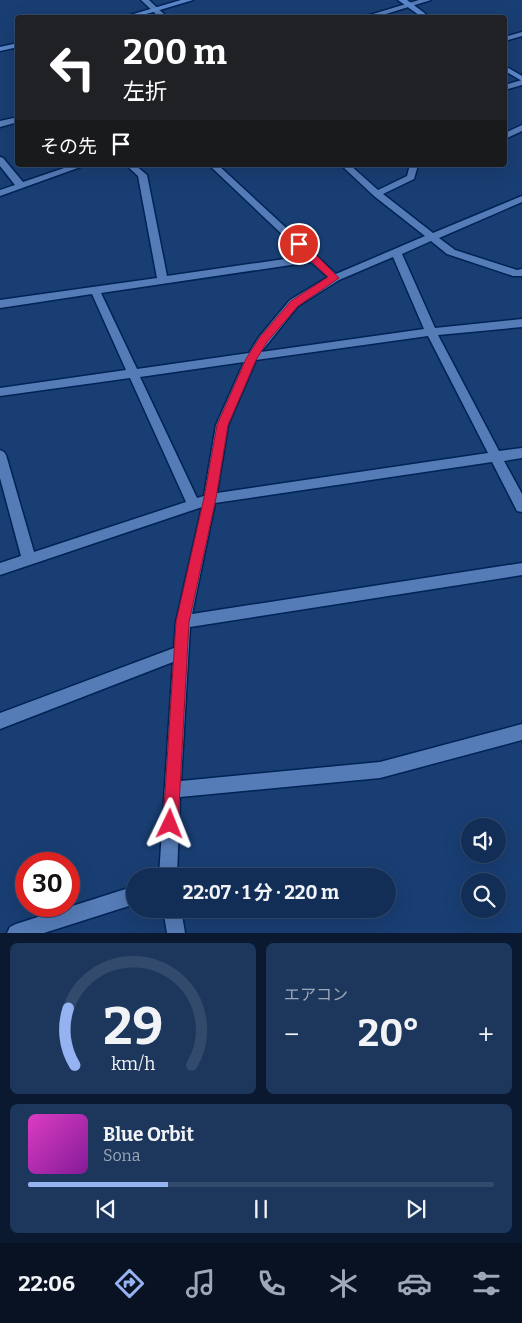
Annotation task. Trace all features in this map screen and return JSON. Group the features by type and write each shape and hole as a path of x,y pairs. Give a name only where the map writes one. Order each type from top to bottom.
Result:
{"street":[{"path":"145,0 162,15"},
{"path":"134,15 189,0"},
{"path":"402,0 424,15"},
{"path":"374,15 427,0"},
{"path":"507,38 522,34"},
{"path":"0,49 15,46"},
{"path":"507,70 522,81"},
{"path":"507,87 522,81"},
{"path":"0,124 15,120"},
{"path":"507,135 522,128"},
{"path":"0,160 20,186"},
{"path":"0,193 76,167"},
{"path":"132,167 142,175 163,280"},
{"path":"215,167 334,278"},
{"path":"347,167 377,194 451,252 517,274 522,272"},
{"path":"377,194 411,177 414,167"},
{"path":"168,868 183,622 210,498 222,425 251,359 263,340 294,303 334,278 522,199"},
{"path":"396,252 431,332 522,507"},
{"path":"0,304 314,258"},
{"path":"95,290 193,504"},
{"path":"0,392 251,359 431,332 522,323"},
{"path":"0,569 210,498 522,453"},
{"path":"0,455 29,559"},
{"path":"183,622 522,569"},
{"path":"0,721 182,652"},
{"path":"172,790 380,770 522,732"},
{"path":"16,933 126,898"},
{"path":"174,918 176,933"}],"route":[{"path":"170,824 183,622 210,498 222,425 251,359 263,340 294,303 334,278 299,244"}]}
